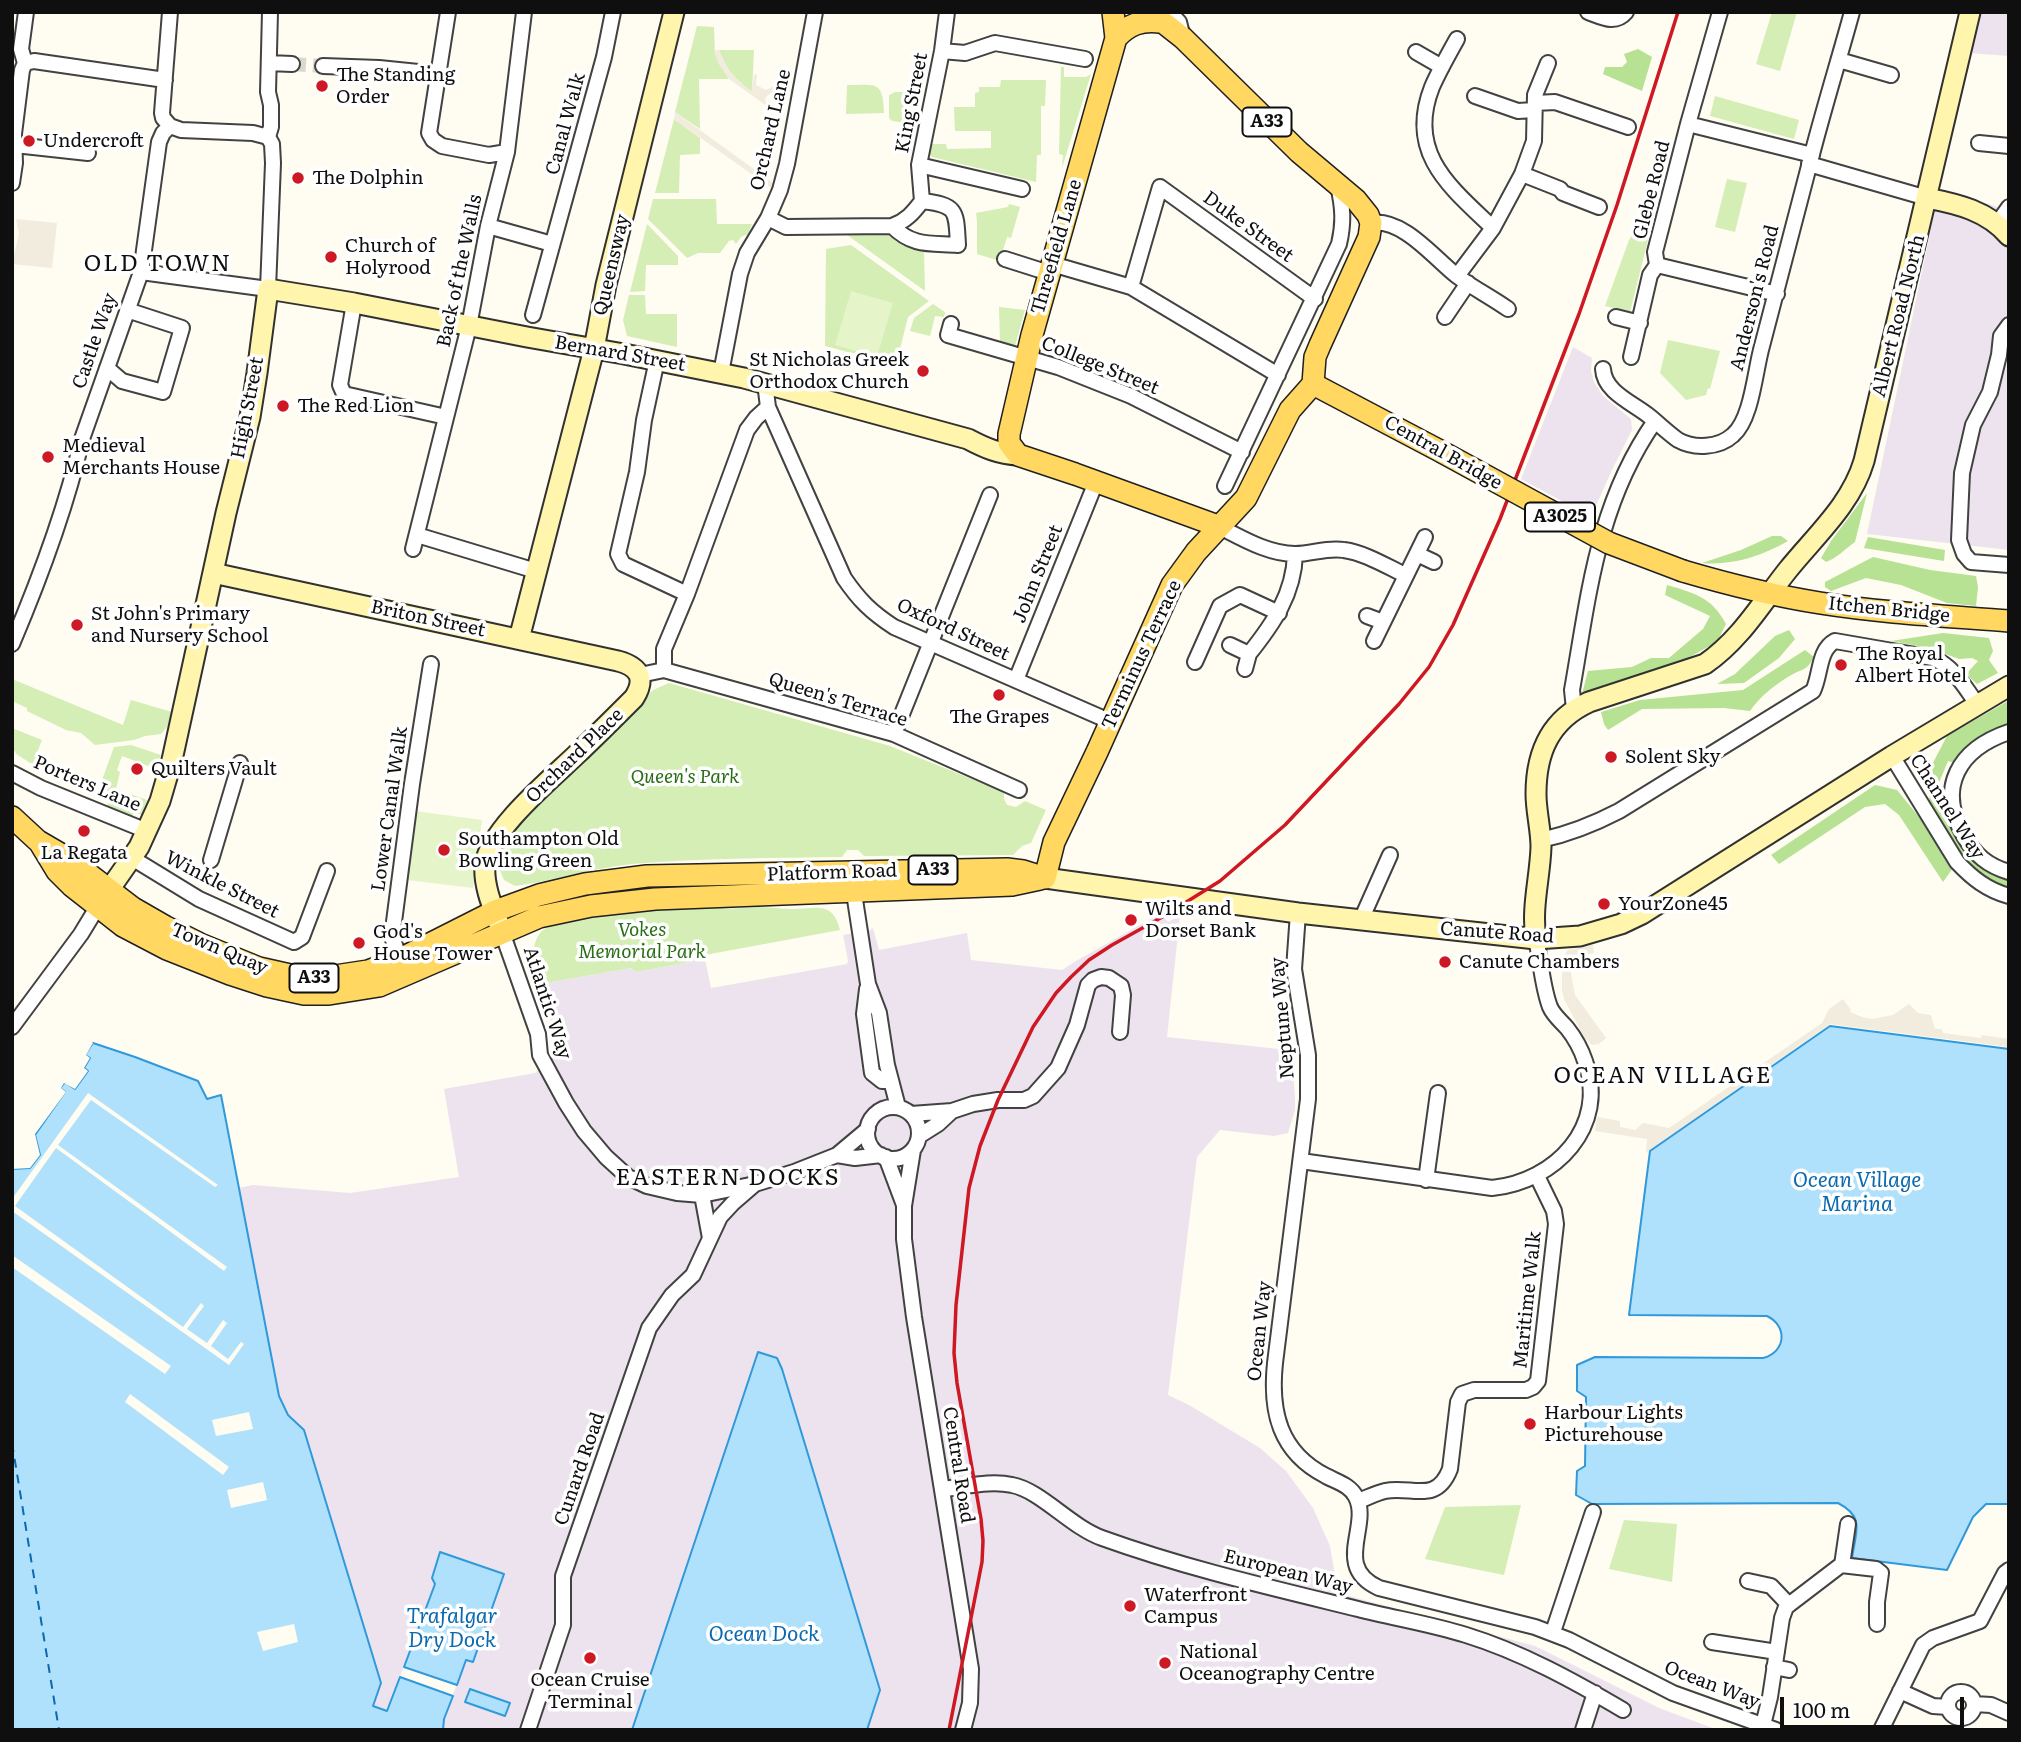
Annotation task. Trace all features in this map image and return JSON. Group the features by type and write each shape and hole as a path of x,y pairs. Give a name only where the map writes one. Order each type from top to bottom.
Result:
{"main road":[{"path":"1113,12 1116,38"},
{"name":"A33","path":"1116,38 1131,25 1151,21 1160,15 1298,152 1363,208 1371,223"},
{"name":"Threefield Lane","path":"1009,433 1051,268 1116,38"},
{"path":"1313,384 1315,357 1369,237 1371,223"},
{"name":"Central Bridge","path":"1313,384 1600,539 1683,571 1770,592"},
{"name":"Terminus Terrace","path":"1045,878 1054,842 1172,585 1218,526 1246,498 1290,410 1313,384"},
{"path":"1009,433 1009,443 1018,456"},
{"name":"Bernard Street","path":"1018,456 1218,526"},
{"name":"Itchen Bridge","path":"1770,592 1833,605 2009,621"},
{"name":"Town Quay","path":"12,817 38,841 69,859 104,898 123,926 167,949 267,986 304,994 329,994 379,986 502,932"},
{"name":"Platform Road","path":"495,911 539,895 647,876 1002,869 1045,878"},
{"name":"Platform Road","path":"502,932 539,917 591,906 762,894 1022,884 1045,878"},
{"name":"Town Quay","path":"104,898 133,908 200,944 258,968 279,974 322,978 368,971 400,959 495,911"}],"street":[{"path":"12,183 15,163 14,134 25,63 21,48 26,12"},
{"path":"170,12 162,113 170,126 181,130 268,136"},
{"name":"High Street","path":"104,898 132,858 160,802 172,760 212,573 250,417 268,289 273,163 272,144 268,136 271,127 268,92 270,12"},
{"path":"448,12 429,133 433,140 442,146 489,155 507,152"},
{"name":"Back of the Walls","path":"524,12 507,152 488,226 469,326 415,542 536,571"},
{"name":"Canal Walk","path":"533,315 604,57 613,12"},
{"name":"Queensway","path":"519,639 594,349 606,285 674,12"},
{"name":"Orchard Lane","path":"721,373 740,274 747,253 768,218 780,190 791,146 815,12"},
{"name":"King Street","path":"922,201 919,165 942,51 947,12"},
{"path":"1588,12 1612,20 1620,19 1626,12"},
{"name":"Glebe Road","path":"1631,357 1650,275 1657,265 1655,251 1720,12"},
{"name":"Anderson's Road","path":"1655,421 1680,441 1697,446 1723,442 1734,435 1746,415 1810,160 1852,12"},
{"name":"Albert Road North","path":"1574,709 1705,664 1731,643 1840,508 1858,477 1970,12"},
{"path":"1068,55 1071,40"},
{"path":"1457,40 1432,88 1425,111 1426,144 1440,174 1493,229"},
{"path":"942,51 965,53 995,43 1085,59"},
{"path":"1416,52 1442,67"},
{"path":"1839,60 1891,75"},
{"path":"25,63 34,61 165,80"},
{"path":"269,63 292,64"},
{"path":"1445,317 1522,174 1534,141 1537,88 1548,64"},
{"path":"323,66 438,74"},
{"path":"1475,96 1518,111 1555,102 1628,127"},
{"path":"1688,124 1927,198 1958,204 1987,216 2003,230 2009,207"},
{"name":"Castle Way","path":"12,644 43,571 82,439 141,272 159,142 170,126"},
{"path":"1979,143 2009,146"},
{"path":"15,145 88,153"},
{"path":"919,165 1022,189"},
{"path":"1522,174 1599,207"},
{"path":"1225,486 1339,244 1344,224 1338,184"},
{"name":"Duke Street","path":"1131,287 1160,187 1315,299"},
{"path":"768,218 786,227 892,226 903,222 922,201 940,203 950,208 957,218 958,245 909,240 892,226"},
{"path":"1371,223 1384,223 1411,236 1463,280 1508,309"},
{"path":"488,226 552,244"},
{"path":"1005,259 1131,287 1278,375"},
{"path":"1657,265 1777,295"},
{"path":"141,272 268,289"},
{"name":"Bernard Street","path":"268,289 721,373 968,439 985,448 1018,456"},
{"path":"354,303 340,385 344,394 446,417"},
{"path":"107,368 122,381 163,392 182,328 127,310"},
{"path":"1616,317 1640,323"},
{"name":"College Street","path":"951,324 948,335 1058,366 1131,396 1242,452"},
{"path":"2009,325 2001,336 1990,392 1973,425 1962,473 1959,540 1964,554 1971,562 2009,565"},
{"path":"657,360 644,420 637,472 618,554 623,564 687,594"},
{"path":"1301,1161 1492,1188 1522,1182 1558,1162 1576,1140 1587,1114 1590,1086 1588,1071 1573,1036 1551,1008 1533,916 1541,840 1536,794 1538,768 1544,746 1556,726 1574,709 1572,690 1602,530 1625,472 1640,442 1655,421 1614,391 1603,378 1602,369"},
{"name":"Oxford Street","path":"765,383 768,407 844,578 874,614 894,627 1100,717"},
{"path":"664,670 664,649 747,430 768,407"},
{"name":"Bernard Street","path":"968,439 999,438 1009,433"},
{"name":"John Street","path":"1016,680 1096,482"},
{"path":"894,734 990,495"},
{"path":"1218,526 1254,544 1295,554 1330,548 1350,551 1405,575"},
{"path":"1374,640 1425,537"},
{"path":"1245,669 1249,654 1279,613 1295,570 1295,554"},
{"path":"1417,554 1434,562"},
{"name":"Briton Street","path":"212,573 626,663 640,675"},
{"path":"1195,662 1220,606 1240,595 1279,613"},
{"path":"1367,616 1383,622"},
{"path":"1541,840 1577,830 1619,811 1813,691 1825,650 1835,641 1933,658 1945,663 1977,704"},
{"path":"1230,645 1249,654"},
{"name":"Lower Canal Walk","path":"400,959 392,937 431,664"},
{"name":"Queen's Terrace","path":"640,675 664,670 894,734 1019,790"},
{"name":"Orchard Place","path":"502,932 487,886 485,866 492,845 513,817 546,782 634,698 639,690 640,675"},
{"name":"Canute Road","path":"1045,878 1298,913 1536,939 1580,936 1621,924 1642,914 2009,685"},
{"path":"2009,732 1990,739 1962,762 1951,797 1953,810 1970,846 1982,860 2009,872"},
{"name":"Channel Way","path":"1892,756 1957,862 1969,876 1987,888 2009,896"},
{"path":"211,860 240,763"},
{"name":"Porters Lane","path":"12,773 41,788 147,831"},
{"path":"1362,920 1390,855"},
{"name":"Winkle Street","path":"132,858 199,899 296,942 302,937 327,871"},
{"path":"820,873 843,883 854,892 868,985 879,1013 891,1081 904,1110 919,1128 916,1143"},
{"path":"12,1027 81,934 104,898"},
{"name":"Neptune Way","path":"1298,913 1295,974 1308,1069 1307,1111 1301,1161"},
{"name":"Atlantic Way","path":"502,932 538,1034 540,1055 584,1131 628,1177 647,1186 677,1194 702,1195 755,1184 837,1155 868,1129"},
{"path":"951,1111 900,1157 883,1156 870,1144 870,1121 882,1110 951,1111 973,1104 1024,1100 1033,1096 1058,1068 1077,1025 1088,985 1101,977 1121,986 1124,995 1120,1032"},
{"path":"1426,1180 1438,1093"},
{"name":"Central Road","path":"916,1143 904,1206 904,1240 971,1669 970,1703 963,1730"},
{"name":"Atlantic Way","path":"837,1155 855,1158 883,1156"},
{"name":"Central Road","path":"883,1156 904,1206"},
{"name":"Ocean Way","path":"1301,1161 1275,1363 1275,1411 1284,1436 1305,1462 1348,1487 1356,1495 1359,1510 1356,1560 1359,1571 1367,1581 1386,1590 1553,1632 1673,1693 1769,1727"},
{"name":"Maritime Walk","path":"1358,1501 1387,1490 1423,1492 1436,1487 1446,1477 1451,1464 1461,1396 1474,1390 1530,1389 1538,1381 1556,1224 1554,1211 1536,1176"},
{"name":"Cunard Road","path":"528,1730 563,1625 563,1576 649,1328 672,1295 693,1275 720,1217 755,1184"},
{"path":"702,1195 710,1238"},
{"name":"European Way","path":"943,1489 999,1484 1025,1489 1080,1528 1100,1538 1211,1572 1466,1635 1531,1661 1623,1710"},
{"path":"1553,1632 1593,1511"},
{"path":"1842,1565 1848,1524"},
{"path":"1769,1727 1770,1697 1782,1669 1777,1652 1783,1614 1789,1605 1842,1565 1876,1569 1880,1571 1877,1624"},
{"path":"1881,1730 1923,1645 1933,1638 1980,1621 2009,1570"},
{"path":"1748,1581 1771,1586 1789,1605"},
{"path":"1712,1642 1777,1652"},
{"path":"1900,1690 1933,1706 1948,1707 1952,1714 1963,1718 1971,1714 1974,1703 1991,1705 2009,1713"},
{"path":"1583,1730 1595,1693"}],"shaded area":[{"path":"1977,12 2009,12 2009,56 1968,53"},
{"path":"714,50 719,50 728,69 740,83 752,91 754,75 757,74 756,85 766,90 787,79 785,90 783,86 766,97 765,101 771,105 771,109 729,79 718,63"},
{"path":"675,112 773,183 771,188 674,119"},
{"path":"1939,190 1995,206 2009,214 2009,550 1867,534"},
{"path":"16,219 57,223 52,268 12,264 19,234"},
{"path":"1573,347 1592,358 1594,382 1603,396 1631,419 1632,430 1591,517 1521,479"},
{"path":"1161,913 1168,922 1180,915 1167,1037 1279,1049 1292,1054 1295,1097 1295,1110 1288,1133 1274,1136 1220,1130 1197,1157 1168,1395 1260,1448 1286,1471 1313,1508 1330,1546 1338,1593 1535,1646 1659,1708 1718,1730 867,1730 880,1690 782,1369 758,1352 632,1730 443,1730 444,1719 466,1659 472,1661 441,1552 432,1578 435,1584 387,1711 373,1706 304,1430 288,1415 279,1396 238,1188 253,1185 350,1193 459,1177 444,1089 535,1073 551,1057 557,1041 540,984 631,968 636,972 705,959 711,988 847,964 843,935 873,928 879,950 967,933 971,960 1062,970"},
{"path":"1593,945 1594,953 1568,958 1575,995 1606,1038 1599,1044 1592,1045 1584,1037 1564,999 1562,958 1568,950"},
{"path":"1843,999 1850,1012 1872,1019 1893,1015 1909,1004 1918,1013 1931,1015 1935,1029 1942,1029 1943,1033 2009,1039 2009,1047 1830,1024 1646,1153 1647,1139 1595,1131 1597,1117 1620,1121 1620,1127 1635,1130 1643,1123 1669,1128 1822,1023 1829,1009"}],"green space":[{"path":"1772,12 1797,12 1780,71 1756,64"},
{"path":"697,26 714,27 715,54 729,79 699,79 700,129 675,112"},
{"path":"1638,49 1652,57 1642,91 1603,74 1605,67 1622,67 1627,62 1624,54"},
{"path":"719,50 754,50 752,92 732,74"},
{"path":"1061,67 1064,67 1064,77 1086,77 1091,74 1062,168 1063,155 1059,154"},
{"path":"1001,80 1046,80 1045,106 1041,106 1041,155 1037,155 1036,182 932,157 929,154 931,144 946,144 947,149 991,148 991,131 955,131 954,107 975,107 975,93 979,92 979,87 1000,87"},
{"path":"847,85 871,85 880,90 884,113 846,114"},
{"path":"895,92 913,92 906,123 889,118 889,95"},
{"path":"1715,96 1799,120 1794,139 1710,116"},
{"path":"674,119 700,138 700,154 680,155 679,193 655,193"},
{"path":"1727,179 1747,183 1735,232 1715,227"},
{"path":"653,199 716,199 717,224 752,224 748,234 741,237 736,244 733,240 729,241 720,253 698,253 687,258 648,219"},
{"path":"1009,204 1020,207 1011,238 1007,237 1000,261 977,254 976,213 1008,207"},
{"path":"1646,214 1650,217 1648,240 1630,312 1605,306 1629,240"},
{"path":"647,224 678,256 678,265 646,265 645,291 630,292"},
{"path":"843,232 885,232 897,242 924,251 925,291"},
{"path":"851,245 929,301 908,317 896,365 825,346 826,249"},
{"path":"851,291 893,303 877,357 835,345"},
{"path":"629,295 645,295 646,314 677,314 677,347 627,336 623,320"},
{"path":"933,304 945,312 944,317 935,316 930,336 910,331 914,318"},
{"path":"999,307 1025,310 1015,346 1000,341"},
{"path":"1668,340 1720,351 1706,395 1686,400 1660,373"},
{"path":"1867,493 1855,542 1826,562 1821,558 1831,541"},
{"path":"1772,536 1781,536 1788,541 1746,559 1702,563 1741,550"},
{"path":"1868,537 1945,550 1944,561 1864,548"},
{"path":"1873,557 1930,570 1976,576 1976,606 1947,603 1901,585 1866,578 1831,591 1825,587 1825,582"},
{"path":"1667,585 1701,597 1715,608 1726,624 1717,642 1686,659 1582,694 1588,671 1632,667 1651,658 1669,658 1703,629 1710,616 1665,595"},
{"path":"1789,630 1795,639 1779,658 1744,683 1717,684 1735,674 1775,636"},
{"path":"1943,633 1989,638 1993,651 1989,660 1998,673 1977,684 1966,674 1978,661 1972,658 1959,659 1929,648 1891,641"},
{"path":"1805,650 1814,657 1809,664 1775,686 1750,711 1724,708 1642,709 1608,730 1604,724 1601,712 1640,700 1743,690"},
{"path":"12,679 123,725 131,700 172,712 167,727 161,734 95,745 81,733 66,730 12,701"},
{"name":"Queen's Park","path":"669,683 890,746 1004,792 1007,805 1016,807 1025,801 1046,810 1031,843 1022,846 1013,855 864,856 858,850 847,850 842,857 711,859 632,864 515,886 504,880 497,863 520,822 653,690"},
{"path":"2008,701 2009,727 1985,734 1957,764 1948,761 1938,785 1938,807 1948,809 1963,842 2009,871 2009,892 1966,868 1932,817 1926,776 1947,736"},
{"path":"12,728 42,740 33,763 12,750"},
{"path":"131,745 161,755 156,769 122,756 117,770 120,772 116,789 147,800 142,815 134,812 131,820 105,810 111,797 98,791 114,747"},
{"path":"1875,785 1897,790 1920,818 1953,868 1943,882 1899,815 1885,804 1865,807 1779,864 1771,855"},
{"name":"Southampton Old Bowling Green","path":"415,811 482,820 473,888 407,880"},
{"name":"Vokes Memorial Park","path":"715,906 731,909 822,908 833,914 840,930 705,955 705,959 636,972 631,968 540,984 534,958 535,944 541,932 552,926 623,913"},
{"path":"1521,1505 1504,1575 1425,1559 1445,1507"},
{"path":"1624,1520 1677,1524 1672,1582 1609,1569"}],"water":[{"name":"Ocean Village Marina","path":"1830,1026 2009,1049 2009,1504 1986,1504 1973,1517 1947,1570 1852,1558 1857,1526 1852,1514 1838,1503 1592,1504 1576,1495 1577,1471 1585,1466 1586,1397 1577,1391 1577,1365 1595,1357 1763,1358 1771,1355 1780,1345 1781,1332 1774,1320 1767,1316 1629,1315 1650,1151"},
{"path":"93,1043 198,1081 207,1099 221,1095 279,1396 288,1415 304,1430 381,1683 373,1706 387,1711 400,1677 453,1696 444,1719 443,1730 12,1730 12,1169 30,1168 40,1155 35,1135 65,1092 60,1088 65,1082 75,1089 88,1071 84,1068 90,1058 85,1055"},
{"name":"Ocean Dock","path":"758,1352 777,1358 782,1369 880,1690 867,1730 632,1730"},
{"name":"Trafalgar Dry Dock","path":"440,1552 504,1574 473,1662 466,1660 457,1685 404,1667 435,1584 432,1578"},
{"path":"470,1689 510,1703 505,1716 465,1702"}],"pier":[{"path":"90,1041 93,1043 86,1055 90,1058 84,1068 88,1071 75,1089 64,1083 61,1088 66,1092 35,1134 40,1155 30,1168 12,1169 12,1166 28,1165 36,1154 32,1133 61,1093 57,1088 62,1080 66,1079 74,1085 83,1072 80,1067 85,1059 82,1054"},
{"path":"88,1093 218,1185 215,1187 91,1100 58,1145 227,1267 224,1271 56,1148 15,1206 183,1327 201,1303 204,1306 187,1329 207,1343 223,1320 227,1323 211,1346 228,1359 241,1342 244,1344 229,1365 12,1211 12,1199"},
{"path":"12,1255 171,1366 165,1374 12,1267"},
{"path":"130,1394 229,1467 223,1475 125,1402"},
{"path":"249,1412 253,1429 216,1436 212,1420"},
{"path":"263,1482 267,1500 231,1508 227,1490"},
{"path":"294,1624 298,1642 263,1651 257,1632"}],"ferry route":[{"path":"12,1443 59,1730"}],"tunnel":[{"path":"292,64 323,66"}],"railway":[{"path":"949,1730 982,1562 983,1541 957,1383 954,1353 956,1305 969,1188 980,1146 998,1100 1033,1027 1056,993 1071,977 1089,960 1112,945 1220,881 1285,825 1399,704 1429,667 1453,625 1500,519 1579,314 1617,205 1678,12"}],"place":[{"name":"The Standing Order","path":"322,86"},
{"name":"Undercroft","path":"29,141"},
{"name":"The Dolphin","path":"298,178"},
{"name":"Church of Holyrood","path":"331,257"},
{"name":"St Nicholas Greek Orthodox Church","path":"923,371"},
{"name":"The Red Lion","path":"283,406"},
{"name":"Medieval Merchants House","path":"48,457"},
{"name":"St John's Primary and Nursery School","path":"77,625"},
{"name":"The Royal Albert Hotel","path":"1841,665"},
{"name":"The Grapes","path":"999,695"},
{"name":"Solent Sky","path":"1611,757"},
{"name":"Quilters Vault","path":"137,769"},
{"name":"La Regata","path":"84,831"},
{"name":"Southampton Old Bowling Green","path":"444,850"},
{"name":"YourZone45","path":"1604,904"},
{"name":"Wilts and Dorset Bank","path":"1131,920"},
{"name":"God's House Tower","path":"359,943"},
{"name":"Canute Chambers","path":"1445,962"},
{"name":"Harbour Lights Picturehouse","path":"1530,1424"},
{"name":"Waterfront Campus","path":"1130,1606"},
{"name":"Ocean Cruise Terminal","path":"590,1658"},
{"name":"National Oceanography Centre","path":"1165,1663"}],"district":[{"name":"OLD TOWN","path":"158,264"},
{"name":"OCEAN VILLAGE","path":"1663,1076"},
{"name":"EASTERN DOCKS","path":"728,1178"}]}
